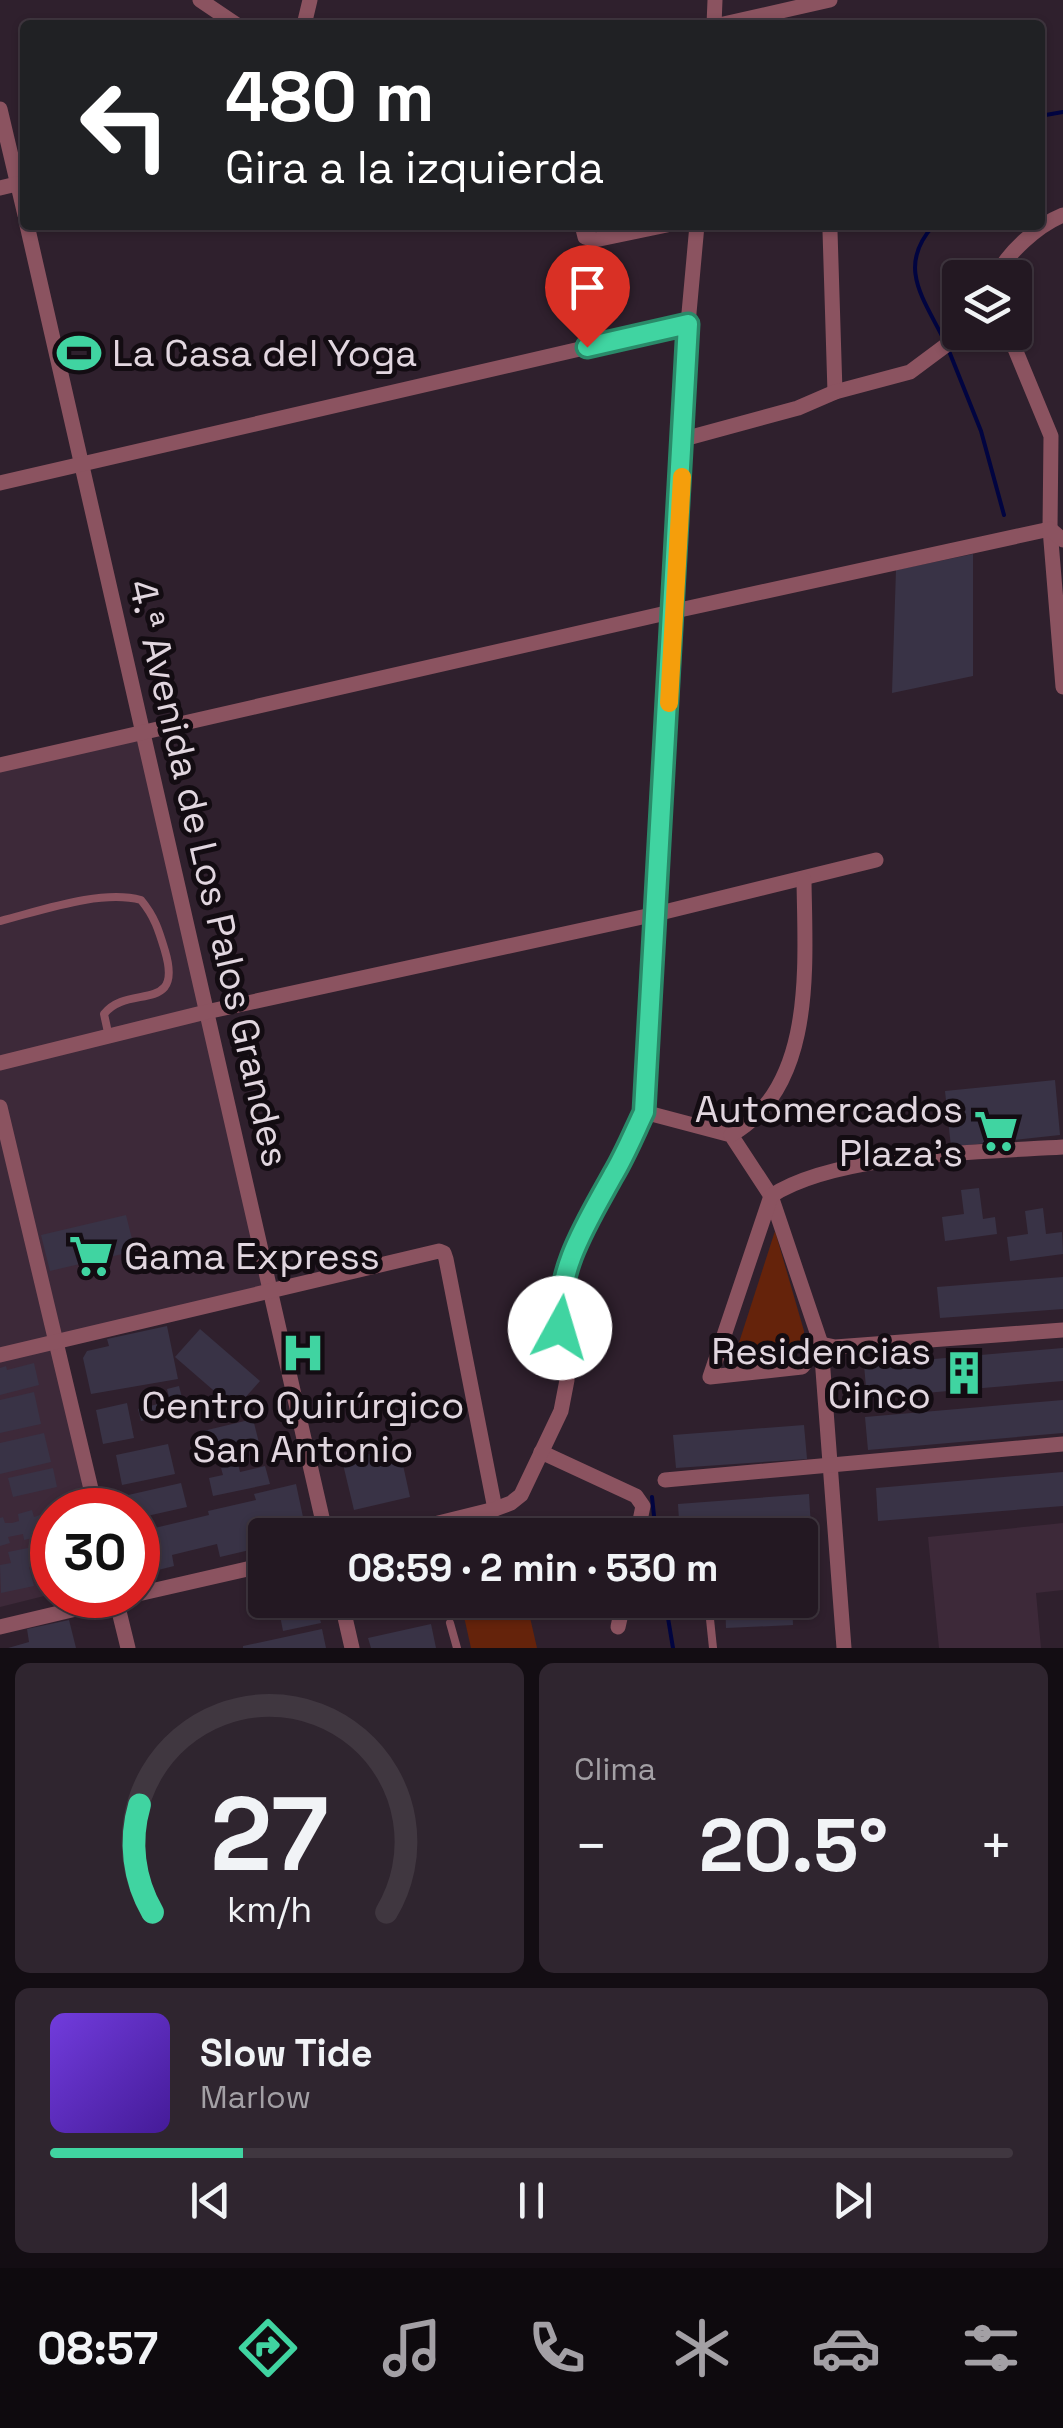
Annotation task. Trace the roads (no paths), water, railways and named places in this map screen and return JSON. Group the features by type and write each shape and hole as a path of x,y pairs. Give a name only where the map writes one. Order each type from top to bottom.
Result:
{"street":[{"path":"200,0 229,20"},
{"path":"740,20 830,0"},
{"path":"0,109 20,176"},
{"name":"4.ª Avenida de Los Palos Grandes","path":"28,230 322,1518"},
{"path":"583,230 585,237 595,240 643,230"},
{"path":"459,1518 495,1509 521,1495 561,1412 567,1380 559,1306 568,1268 582,1227 614,1174 644,1112 697,230"},
{"path":"1006,260 1039,230"},
{"path":"830,231 835,392"},
{"path":"0,483 688,324"},
{"path":"684,439 910,372 942,349"},
{"path":"1015,350 1051,436 1050,529 1063,688"},
{"path":"1050,529 1063,540"},
{"path":"0,766 1050,529"},
{"path":"0,1063 206,1012 804,880 876,860"},
{"path":"731,1135 748,1126 769,1105 800,1021 806,984 804,880"},
{"path":"0,1107 91,1488"},
{"path":"644,1112 731,1135 770,1196 821,1344 844,1648"},
{"path":"821,1344 802,1366 710,1378 770,1196 783,1188 872,1164 924,1156 1063,1147"},
{"path":"0,1355 439,1251 444,1253 495,1509"},
{"path":"821,1344 1063,1330"},
{"path":"665,1480 1063,1444"},
{"path":"542,1452 636,1496 643,1506 641,1518"},
{"path":"160,1589 248,1569"},
{"path":"0,1626 32,1618"},
{"path":"121,1618 128,1648"},
{"path":"345,1618 352,1648"},
{"path":"618,1627 620,1618"}],"lane":[{"path":"0,921 77,902 118,897 141,900 156,918 170,976 166,986 155,994 110,1006 104,1014 109,1037"},
{"path":"710,1618 713,1648"},
{"path":"450,1623 457,1648"}],"waterway":[{"path":"1045,115 1063,112"},
{"path":"930,230 916,255 915,269 922,298 942,336"},
{"path":"949,351 981,431 1004,515"},
{"path":"652,1497 654,1518"},
{"path":"668,1618 673,1648"}],"place":[{"name":"La Casa del Yoga","path":"79,353"},
{"name":"Automercados Plaza's","path":"996,1131"},
{"name":"Gama Express","path":"91,1256"},
{"name":"Centro Quirúrgico San Antonio","path":"303,1353"},
{"name":"Residencias Cinco","path":"964,1373"}]}
